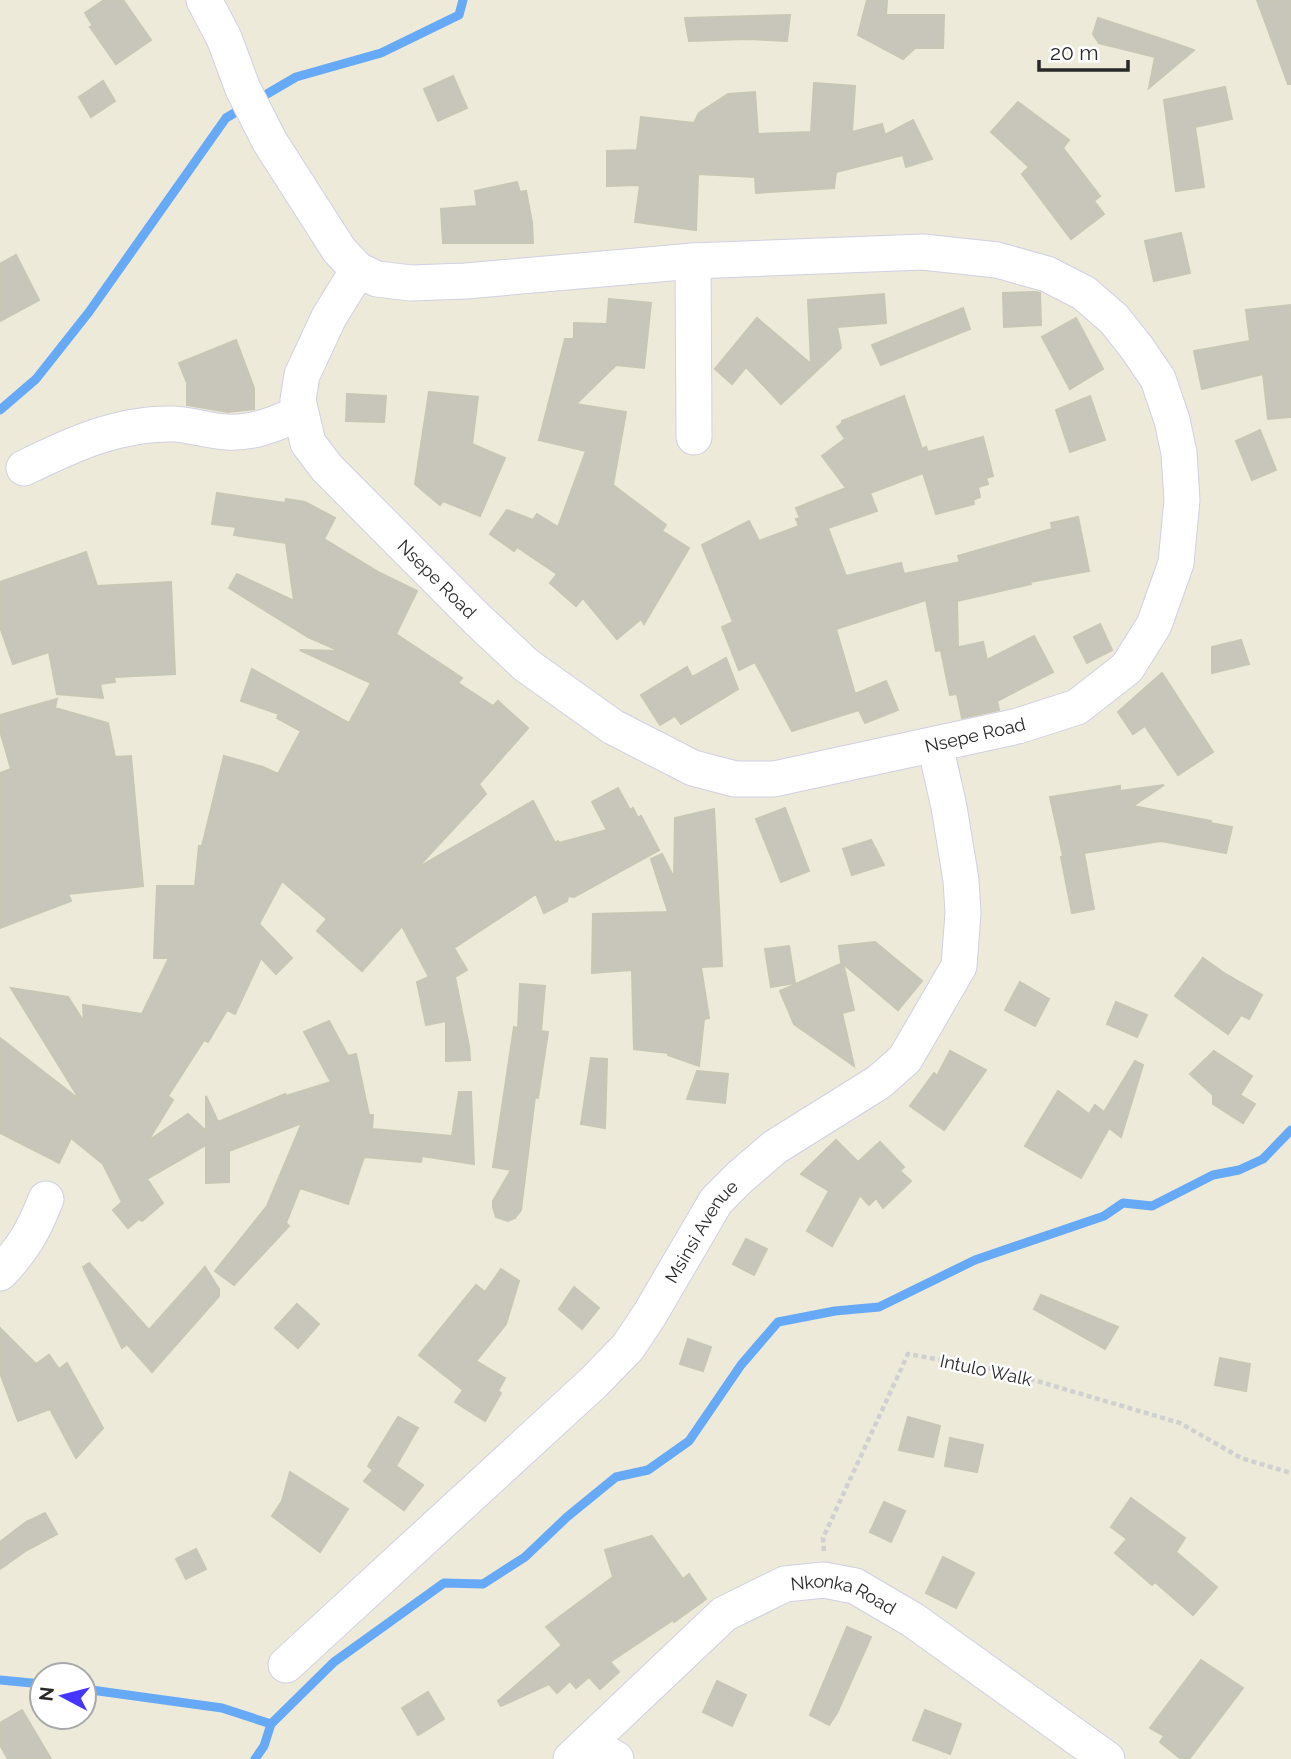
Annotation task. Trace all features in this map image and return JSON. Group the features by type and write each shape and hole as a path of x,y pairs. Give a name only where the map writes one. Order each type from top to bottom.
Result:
{"street":[{"path":"204,0 224,38 243,89 270,142 340,250 358,270"},
{"name":"Nsepe Road","path":"923,252 997,260 1047,274 1084,293 1114,319 1158,379 1172,420 1179,453 1182,500 1176,563 1154,625 1127,668 1077,707 1018,726 774,779 734,779 693,768 613,727 526,665 327,468 308,443 298,400 302,375 329,317 358,270 377,279 411,283 466,281 693,261 923,252"},
{"path":"693,261 694,437"},
{"path":"24,468 75,444 124,429 174,424 246,432 271,425 300,412"},
{"name":"Msinsi Avenue","path":"286,1665 594,1382 628,1347 716,1201 740,1177 775,1147 879,1082 905,1059 959,966 962,947 961,880 935,745"},
{"path":"0,1273 34,1230 46,1199"},
{"name":"Nkonka Road","path":"592,1754 724,1614 785,1584 824,1580 855,1586 913,1620 1107,1759"}],"path":[{"name":"Intulo Walk","path":"824,1580 823,1538 908,1354 1003,1371 1180,1423 1241,1458 1291,1473"}],"building":[{"path":"104,0 123,0 151,40 116,64 90,27 93,26 85,13"},
{"path":"867,0 887,0 886,15 944,15 943,48 915,48 903,59 858,35"},
{"path":"1257,0 1291,0 1291,84 1288,84"},
{"path":"790,15 787,41 689,41 685,18"},
{"path":"1098,18 1194,50 1149,88 1155,57 1099,43 1093,34"},
{"path":"453,76 467,108 438,121 424,89"},
{"path":"103,81 115,101 91,117 79,97"},
{"path":"814,83 855,86 852,132 882,124 885,135 913,120 932,159 906,167 903,155 836,172 834,188 756,193 755,177 698,174 696,230 635,222 640,185 607,186 607,151 637,150 641,117 694,123 699,113 728,94 755,92 758,134 811,132"},
{"path":"1225,87 1232,119 1195,127 1204,187 1176,191 1164,100"},
{"path":"1018,102 1069,140 1063,148 1100,196 1094,201 1104,214 1071,239 1022,174 1029,167 991,132"},
{"path":"517,182 520,192 526,191 533,243 443,243 441,209 477,206 475,191"},
{"path":"1181,233 1190,273 1154,281 1145,241"},
{"path":"16,255 39,300 0,321 0,264"},
{"path":"1003,293 1040,293 1041,325 1004,327"},
{"path":"884,294 886,323 837,327 841,348 781,404 746,367 732,384 715,369 757,318 811,364 808,300"},
{"path":"609,299 651,303 644,368 616,365 576,404 626,412 613,485 666,525 662,531 689,548 644,624 641,619 617,639 583,598 576,606 550,583 557,574 517,547 514,551 490,534 507,510 533,520 537,514 558,527 586,451 539,440 565,339 574,339 574,323 607,324"},
{"path":"1291,305 1291,417 1268,419 1263,374 1202,389 1194,351 1250,341 1246,310"},
{"path":"963,308 970,329 881,365 872,345"},
{"path":"1076,318 1103,369 1070,389 1042,337"},
{"path":"236,340 254,388 254,409 228,412 187,405 187,383 179,363"},
{"path":"429,392 478,397 472,444 505,458 480,516 443,501 440,505 415,484"},
{"path":"347,394 386,396 384,422 346,421"},
{"path":"904,396 922,449 926,447 928,452 983,437 993,476 986,478 988,484 978,487 980,497 973,500 974,504 936,514 923,473 870,493 877,511 828,528 846,576 901,563 904,574 960,562 958,556 1052,529 1051,523 1078,517 1089,571 1030,582 1031,584 957,601 958,647 936,651 926,600 836,629 855,694 886,681 898,710 865,723 859,710 792,731 755,662 739,670 722,627 733,622 702,545 749,521 759,541 799,526 796,519 800,518 796,508 846,488 822,456 845,439 837,427 842,421"},
{"path":"1090,396 1105,440 1070,452 1056,410"},
{"path":"1260,430 1276,470 1252,480 1236,441"},
{"path":"217,493 285,503 286,499 305,502 335,518 324,539 380,573 417,591 396,634 462,678 458,683 493,706 498,701 528,728 479,784 486,794 417,868 533,801 555,843 607,830 592,802 618,788 630,810 633,808 638,818 641,816 659,850 574,897 568,896 567,901 544,913 536,894 454,948 467,970 455,977 470,1060 446,1061 446,1021 426,1025 417,982 429,977 402,926 362,971 317,931 327,919 282,881 259,924 292,958 276,974 261,958 235,1014 227,1010 208,1042 204,1040 168,1096 173,1100 148,1141 188,1114 206,1131 206,1096 218,1122 285,1094 286,1096 331,1082 304,1032 329,1021 348,1056 356,1054 369,1115 373,1115 372,1129 452,1136 459,1092 471,1092 474,1164 422,1156 421,1162 364,1157 348,1204 300,1188 286,1223 289,1226 234,1285 215,1271 267,1206 302,1123 229,1151 229,1182 206,1183 206,1145 147,1179 163,1203 142,1221 139,1219 128,1228 113,1210 122,1202 103,1164 71,1138 59,1163 0,1133 0,1038 80,1100 11,988 68,997 84,1022 83,1005 142,1014 169,958 154,958 157,886 195,886 199,846 202,846 224,756 278,774 301,731 277,718 279,714 241,701 252,669 349,723 371,683 300,650 340,651 308,637 229,588 237,574 294,601 286,543 234,535 236,527 212,524"},
{"path":"86,552 97,586 171,582 175,674 114,677 115,682 100,684 103,698 57,694 49,652 13,664 0,627 0,582"},
{"path":"1100,624 1112,650 1087,663 1074,637"},
{"path":"1034,636 1053,672 997,701 999,710 962,718 957,694 950,695 941,651 983,642 987,660"},
{"path":"1241,640 1249,664 1212,673 1212,647"},
{"path":"726,658 738,689 681,724 675,716 660,725 641,695 687,667 692,677"},
{"path":"1162,673 1213,752 1178,775 1145,726 1133,734 1118,712"},
{"path":"57,699 55,708 108,723 115,757 131,756 143,886 68,894 71,901 0,928 0,773 11,769 0,731 0,715"},
{"path":"1164,785 1133,806 1232,827 1226,853 1161,841 1084,853 1094,909 1072,913 1050,797 1120,786 1120,791"},
{"path":"785,808 809,871 781,882 756,819"},
{"path":"714,809 722,966 701,967 709,1018 704,1019 699,1066 668,1053 634,1049 632,970 592,973 593,914 668,912 651,859 662,854 674,878 675,818"},
{"path":"871,840 884,865 852,875 843,849"},
{"path":"875,942 922,981 898,1010 841,962 839,946"},
{"path":"789,946 795,983 771,987 765,949"},
{"path":"1203,958 1262,995 1249,1019 1241,1015 1228,1034 1175,996"},
{"path":"843,963 854,1010 842,1013 854,1066 794,1024 780,991"},
{"path":"1020,982 1049,999 1035,1026 1005,1010"},
{"path":"520,984 545,986 541,1031 548,1032 538,1098 535,1097 521,1210 515,1218 508,1221 496,1217 493,1201 511,1170 493,1167 514,1027 518,1028"},
{"path":"1116,1002 1147,1015 1137,1037 1107,1024"},
{"path":"950,1051 986,1070 944,1130 910,1106 934,1073 937,1076"},
{"path":"1214,1051 1252,1076 1240,1095 1255,1104 1243,1123 1213,1104 1213,1095 1190,1074"},
{"path":"591,1058 607,1059 605,1128 581,1124"},
{"path":"1135,1061 1143,1065 1121,1137 1109,1128 1081,1178 1025,1146 1058,1091 1089,1114 1095,1105 1104,1112"},
{"path":"697,1071 728,1074 725,1103 687,1099"},
{"path":"836,1140 858,1162 880,1142 904,1167 900,1171 911,1181 883,1208 876,1198 869,1205 860,1195 832,1246 807,1231 829,1191 801,1174"},
{"path":"746,1239 767,1249 754,1275 733,1264"},
{"path":"89,1263 149,1330 205,1267 219,1289 219,1296 152,1372 127,1344 122,1348 83,1267"},
{"path":"501,1269 519,1281 506,1324 476,1361 505,1378 498,1391 501,1393 485,1421 455,1402 463,1390 419,1355 476,1285 485,1292"},
{"path":"574,1287 599,1308 582,1329 559,1309"},
{"path":"1041,1295 1118,1327 1105,1349 1034,1309"},
{"path":"297,1304 319,1324 298,1348 275,1328"},
{"path":"0,1328 36,1364 49,1355 59,1369 67,1363 103,1428 76,1458 50,1409 18,1421 0,1373"},
{"path":"688,1339 711,1347 703,1371 680,1364"},
{"path":"1220,1358 1250,1364 1246,1391 1215,1385"},
{"path":"398,1417 418,1428 396,1466 423,1485 404,1510 364,1481 373,1470 368,1466"},
{"path":"908,1417 940,1426 933,1457 899,1450"},
{"path":"950,1438 983,1445 977,1472 945,1466"},
{"path":"290,1472 348,1509 320,1552 272,1516 282,1501"},
{"path":"1131,1498 1185,1538 1176,1552 1217,1587 1193,1615 1155,1582 1152,1585 1115,1553 1127,1539 1111,1527"},
{"path":"884,1502 905,1511 891,1542 870,1532"},
{"path":"45,1513 57,1534 0,1569 0,1542 26,1522"},
{"path":"652,1536 683,1579 689,1574 706,1599 610,1662 619,1672 600,1689 589,1677 576,1688 570,1681 557,1693 549,1684 501,1706 498,1701 562,1645 546,1627 613,1577 605,1550"},
{"path":"196,1549 206,1569 186,1579 176,1559"},
{"path":"943,1557 974,1573 956,1608 926,1593"},
{"path":"847,1627 871,1637 829,1725 810,1715"},
{"path":"1201,1660 1243,1688 1189,1759 1181,1759 1160,1742 1164,1736 1150,1728"},
{"path":"717,1681 746,1695 732,1726 703,1712"},
{"path":"428,1692 444,1719 418,1735 402,1708"},
{"path":"22,1710 28,1720 28,1731 34,1731 51,1759 8,1759 0,1745 0,1723"},
{"path":"925,1710 961,1724 950,1754 913,1740"}],"waterway":[{"path":"255,101 296,77 381,53 459,15 463,0"},
{"path":"0,410 36,379 89,312 226,118 243,108"},
{"path":"255,1759 264,1746 271,1724 334,1662 444,1583 483,1584 525,1557 567,1517 616,1477 648,1470 689,1441 741,1365 778,1322 835,1311 879,1307 975,1260 1104,1216 1123,1203 1152,1206 1213,1175 1239,1170 1263,1159 1291,1130"},
{"path":"0,1680 28,1683"},
{"path":"98,1691 222,1708 271,1724"}]}
